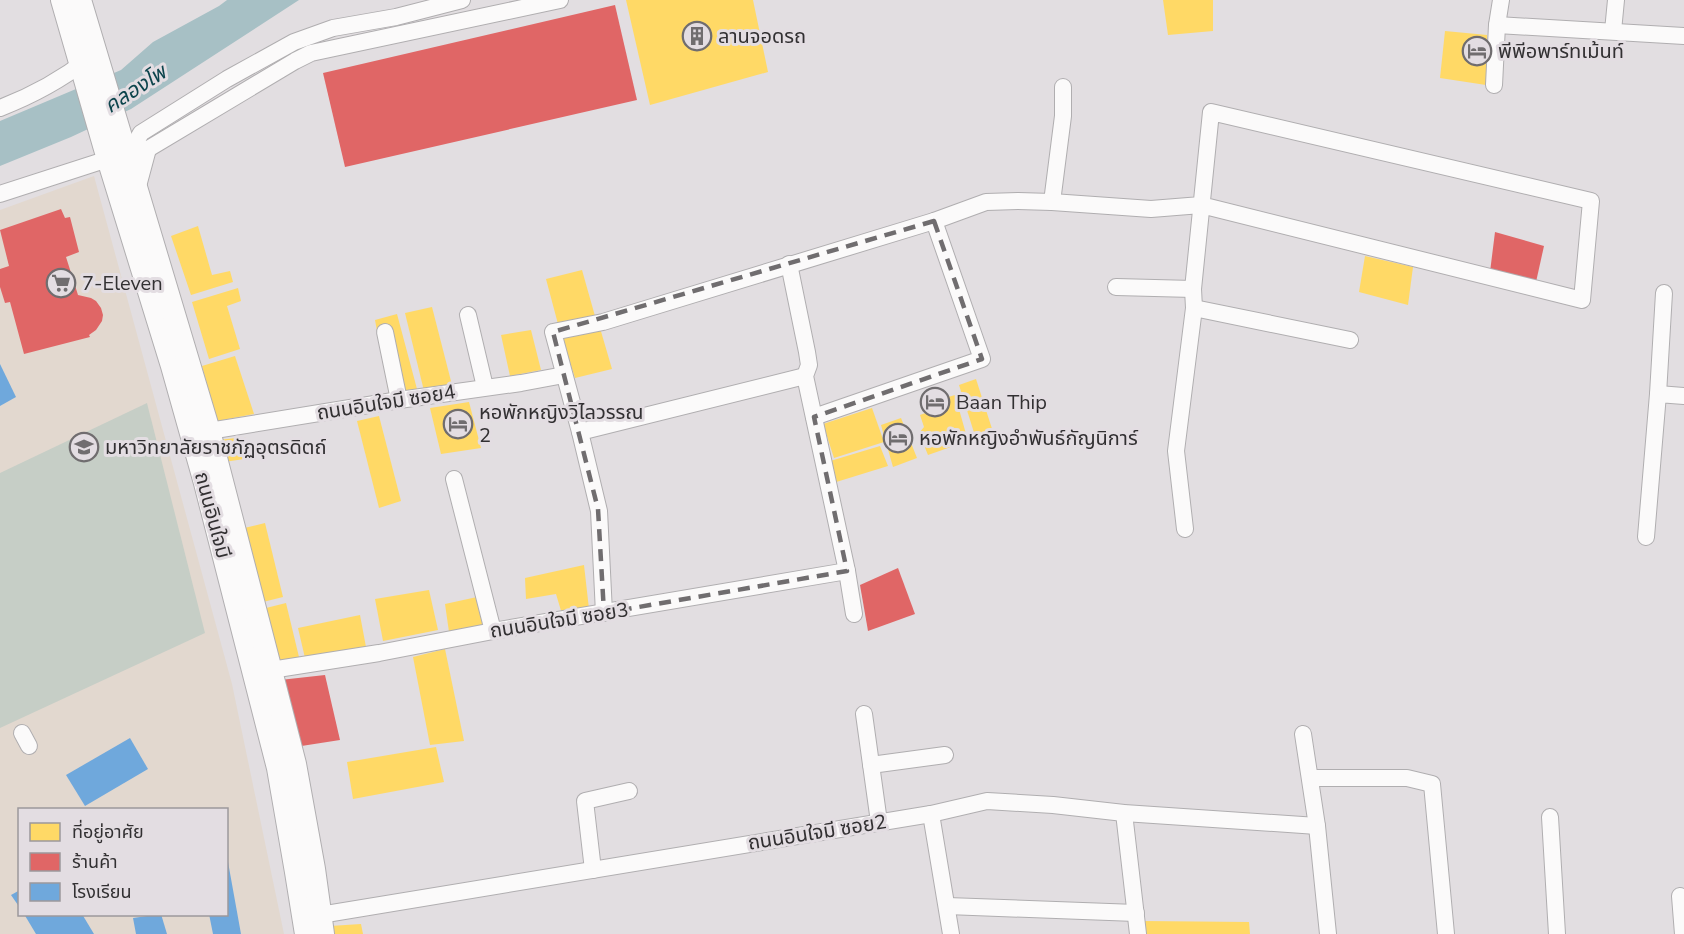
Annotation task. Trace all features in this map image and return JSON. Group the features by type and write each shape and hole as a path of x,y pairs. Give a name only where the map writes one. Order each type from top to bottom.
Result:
{"main road":[{"name":"ถนนอินใจมี","path":"62,0 124,150 208,431 295,764 313,925"},
{"name":"ถนนอินใจมี","path":"80,0 89,63"},
{"name":"ถนนอินใจมี","path":"124,150 172,366 278,768 313,925"}],"street":[{"path":"124,150 141,133 294,42 333,28 396,17 462,0"},
{"path":"0,194 124,150 311,53 560,0"},
{"path":"1494,85 1497,25 1501,0"},
{"path":"1613,31 1616,0"},
{"path":"1497,25 1684,36"},
{"path":"0,108 27,98 89,63"},
{"path":"1052,202 1063,116 1063,87"},
{"path":"604,613 599,511 553,333 603,322 934,222 986,202 1052,202 1151,209 1201,205 1582,300 1591,201 1211,112 1201,205 1193,289 1194,308 1176,451 1185,530"},
{"path":"814,417 982,360 934,222"},
{"path":"789,264 807,352 809,366 805,376 847,571 854,614"},
{"path":"1116,287 1193,289"},
{"path":"1646,537 1664,293"},
{"path":"1194,308 1350,340"},
{"path":"468,315 485,387"},
{"path":"385,332 399,400"},
{"name":"ถนนอินใจมี ซอย4","path":"208,431 564,375"},
{"path":"580,432 805,376"},
{"path":"1658,394 1684,396"},
{"path":"454,479 494,631"},
{"name":"ถนนอินใจมี ซอย3","path":"271,670 847,571"},
{"path":"864,714 879,822"},
{"path":"1303,734 1317,826 1328,934"},
{"path":"871,765 945,755"},
{"path":"1310,778 1407,778 1432,784 1446,934"},
{"path":"593,870 585,801 629,791"},
{"name":"ถนนอินใจมี ซอย2","path":"313,925 593,870 931,814 987,801 1317,826"},
{"path":"1124,813 1138,934"},
{"path":"931,814 951,934"},
{"path":"1550,817 1557,934"},
{"path":"1680,896 1683,934"},
{"path":"946,906 1136,912"}],"highlighted area":[{"path":"934,221 982,359 814,417 847,571 604,613 598,509 553,332"}],"shaded area":[{"name":"มหาวิทยาลัยราชภัฏอุตรดิตถ์","path":"94,176 232,684 284,934 0,934 0,210"},
{"path":"147,403 205,633 0,728 0,473"}],"water":[{"name":"คลองโพ","path":"227,0 299,0 131,109 0,166 0,121 121,70 153,42"}],"building: ที่อยู่อาศัย":[{"name":"ลานจอดรถ","path":"626,0 753,0 768,72 650,105"},
{"path":"1163,0 1213,0 1213,31 1168,35"},
{"path":"1445,31 1487,35 1486,85 1440,78"},
{"path":"198,226 212,275 230,271 233,282 191,295 171,236"},
{"path":"1365,256 1413,267 1408,305 1359,292"},
{"path":"582,270 595,316 558,324 546,279"},
{"path":"238,288 241,301 227,306 240,349 209,359 192,302"},
{"path":"432,307 452,385 424,391 405,313"},
{"path":"397,314 417,389 389,394 375,320"},
{"path":"600,328 612,369 575,378 562,337"},
{"path":"531,330 541,370 510,376 501,335"},
{"path":"235,356 254,414 217,421 202,366"},
{"path":"976,379 994,435 977,442 959,385"},
{"path":"955,395 968,441 928,455 919,433 924,427 920,415 931,411 928,403"},
{"path":"469,402 481,448 441,454 430,408"},
{"path":"872,408 884,442 834,458 823,424"},
{"path":"379,416 401,501 379,508 357,421"},
{"name":"หอพักหญิงอำพันธ์กัญนิการ์","path":"901,418 917,458 893,467 881,425"},
{"path":"245,437 251,458 224,462 218,440"},
{"path":"880,446 888,466 833,483 827,462"},
{"path":"265,523 283,597 259,603 240,529"},
{"path":"584,565 589,609 562,614 556,594 526,599 525,578"},
{"path":"429,590 438,630 383,641 375,599"},
{"path":"477,597 485,627 449,632 445,604"},
{"path":"286,603 299,657 273,662 262,609"},
{"path":"360,615 366,647 305,658 298,628"},
{"path":"445,649 464,741 430,745 413,657"},
{"path":"436,747 444,782 353,799 347,762"},
{"path":"1142,921 1249,922 1250,934 1144,934"},
{"path":"361,924 363,934 331,934 330,926"}],"building: ร้านค้า":[{"path":"615,5 637,100 345,167 323,73"},
{"path":"61,209 65,218 70,217 79,252 66,257 78,295 96,301 101,308 102,321 89,335 90,337 24,354 10,302 5,303 0,287 0,269 9,266 0,230"},
{"path":"1495,232 1544,246 1536,282 1490,272"},
{"path":"898,568 915,614 868,631 860,585"},
{"path":"325,675 340,740 295,747 280,680"}],"building: โรงเรียน":[{"path":"0,364 16,397 0,406"},
{"path":"130,738 148,769 85,806 66,775"},
{"path":"228,862 241,934 213,934 209,916 228,916"},
{"path":"18,891 18,905 11,895"},
{"path":"25,916 83,916 94,934 36,934"},
{"path":"162,916 167,934 136,934 133,918"}],"place":[{"name":"ลานจอดรถ","path":"697,36"},
{"name":"พีพีอพาร์ทเม้นท์","path":"1477,51"},
{"name":"7-Eleven","path":"61,283"},
{"name":"Baan Thip","path":"935,402"},
{"name":"หอพักหญิงวิไลวรรณ 2","path":"458,424"},
{"name":"หอพักหญิงอำพันธ์กัญนิการ์","path":"898,438"},
{"name":"มหาวิทยาลัยราชภัฏอุตรดิตถ์","path":"84,447"}]}
